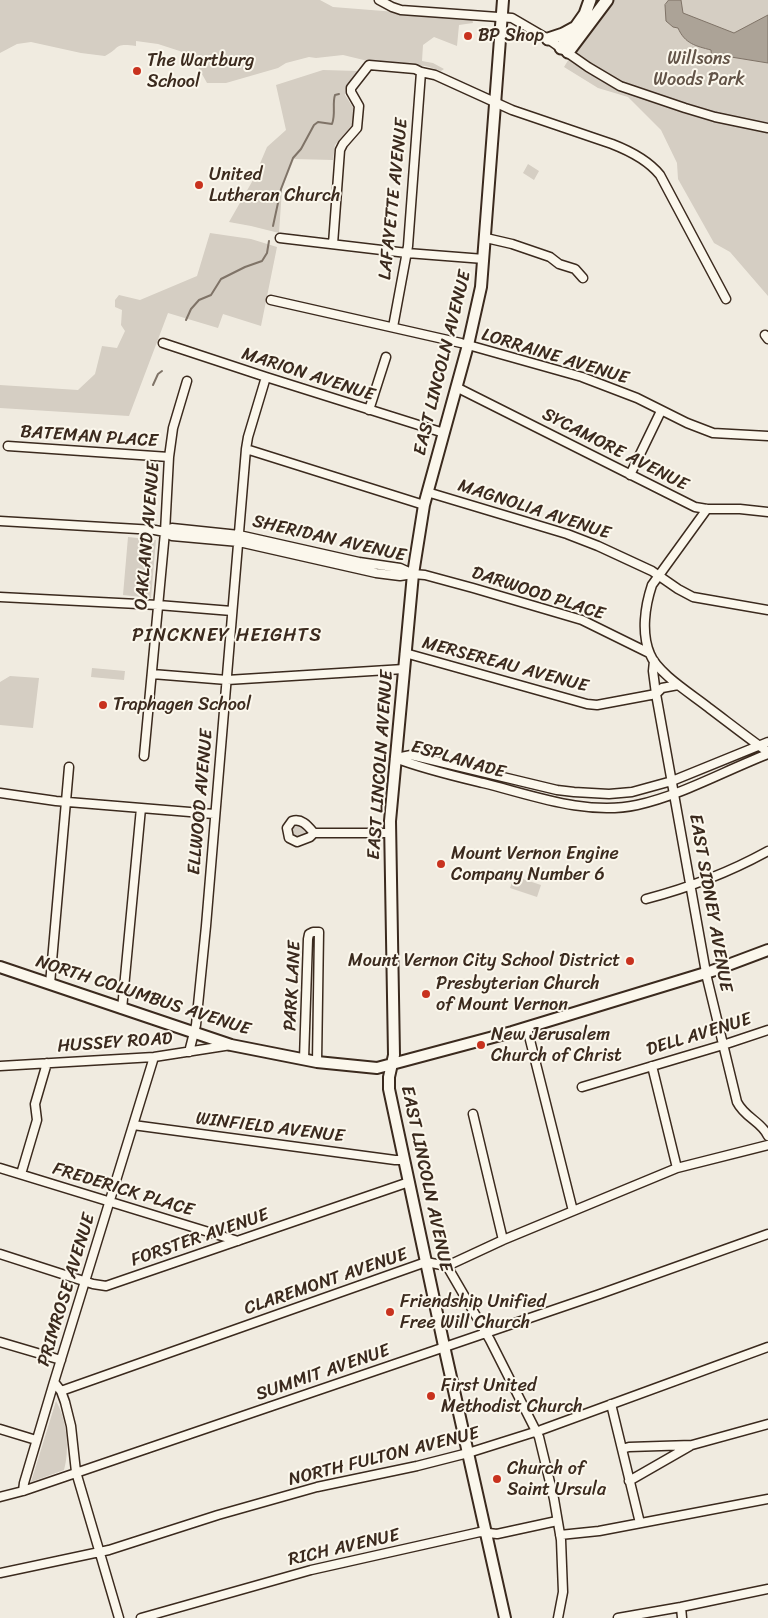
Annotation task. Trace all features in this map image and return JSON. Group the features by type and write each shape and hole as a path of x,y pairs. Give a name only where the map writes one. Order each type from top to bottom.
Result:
{"highway":[{"path":"565,50 574,28 587,10 590,0"},
{"path":"565,50 607,0"},
{"path":"548,39 574,28"}],"main road":[{"name":"EAST LINCOLN AVENUE","path":"503,0 486,238 478,306 424,505 413,574 395,758 390,832 394,1055 391,1065 389,1089 503,1618"},
{"name":"NORTH COLUMBUS AVENUE","path":"0,967 231,1045 316,1062 376,1068 527,1028 726,967 768,950"}],"street":[{"path":"379,0 401,10 512,18 620,86 715,117 768,128"},
{"path":"333,244 340,150 356,128 358,106 351,94 350,88 369,65 414,69 435,75 512,110 626,150 646,161 656,169 726,299"},
{"name":"LAFAYETTE AVENUE","path":"393,328 407,253 421,72"},
{"path":"280,238 407,253 484,259"},
{"path":"486,238 512,244 550,257 560,264 575,269 583,278"},
{"name":"LORRAINE AVENUE","path":"271,300 468,345 582,377 637,398 661,412 713,433 768,436"},
{"name":"MARION AVENUE","path":"163,343 444,433"},
{"path":"369,410 386,357"},
{"name":"ELLWOOD AVENUE","path":"189,1052 196,1025 206,926 246,449 266,377"},
{"name":"OAKLAND AVENUE","path":"144,756 165,532 169,457 173,428 187,381"},
{"name":"SYCAMORE AVENUE","path":"456,387 695,507 707,509 740,508 768,512"},
{"path":"630,475 661,412"},
{"name":"BATEMAN PLACE","path":"8,446 169,457"},
{"path":"246,449 424,505"},
{"name":"MAGNOLIA AVENUE","path":"428,492 566,534 598,546 659,575 678,590 693,597 768,610"},
{"path":"707,509 652,585 645,612 649,653 654,661 678,685 768,753"},
{"name":"SHERIDAN AVENUE","path":"0,521 156,530 172,536 239,539 376,574 400,576 413,574"},
{"name":"DARWOOD PLACE","path":"413,574 425,575 473,588 582,620 649,653"},
{"path":"0,596 232,610"},
{"name":"MERSEREAU AVENUE","path":"405,653 587,704 597,705 656,694 662,688 678,685"},
{"name":"EAST SIDNEY AVENUE","path":"654,661 653,671 656,694 706,973 723,1045 741,1111 764,1128 768,1136"},
{"path":"152,674 227,680 404,669"},
{"name":"ESPLANADE","path":"395,758 411,755 540,786 574,792 610,794 632,792 672,781 768,742"},
{"name":"ESPLANADE","path":"395,758 420,767 533,797 582,806 612,807 636,805 674,793 768,753"},
{"path":"50,984 69,767"},
{"path":"0,793 67,802 214,814"},
{"path":"122,1009 141,808"},
{"path":"314,832 390,832"},
{"path":"646,899 691,885 734,868 768,851"},
{"name":"PARK LANE","path":"304,1059 308,939 309,934 316,932 316,1062"},
{"path":"527,1028 573,1211"},
{"name":"DELL AVENUE","path":"582,1087 768,1030"},
{"name":"HUSSEY ROAD","path":"0,1066 154,1057 231,1045"},
{"name":"PRIMROSE AVENUE","path":"119,1618 76,1472 71,1426 61,1390 54,1382 154,1057"},
{"path":"21,1174 37,1120 35,1104 47,1063"},
{"path":"652,1066 677,1168"},
{"path":"473,1114 503,1240"},
{"name":"WINFIELD AVENUE","path":"133,1125 404,1160"},
{"path":"558,1618 563,1592 560,1535 554,1499 536,1431 486,1332 447,1266 503,1240 677,1168 768,1145"},
{"name":"FREDERICK PLACE","path":"0,1168 238,1241"},
{"name":"FORSTER AVENUE","path":"0,1254 84,1281 106,1286 409,1182"},
{"name":"SUMMIT AVENUE","path":"0,1496 23,1491 190,1435 768,1234"},
{"name":"CLAREMONT AVENUE","path":"61,1390 426,1262 447,1266"},
{"path":"0,1342 61,1360"},
{"name":"NORTH FULTON AVENUE","path":"0,1573 100,1552 218,1515 318,1487 468,1453 536,1431 768,1347"},
{"path":"23,1491 54,1382"},
{"path":"611,1404 640,1523"},
{"path":"622,1449 629,1447 692,1445 768,1424"},
{"path":"0,1429 36,1440"},
{"path":"629,1481 692,1445"},
{"path":"560,1535 599,1531 768,1499"},
{"name":"RICH AVENUE","path":"141,1618 311,1570 480,1532 497,1534 557,1522"},
{"path":"618,1618 768,1589"},
{"path":"681,1607 682,1618"}],"green space":[{"path":"0,0 320,0 333,7 472,18 473,23 459,25 457,46 434,37 423,45 422,61 433,63 444,69 441,71 426,66 368,61 343,55 309,57 226,83 207,83 197,65 190,61 192,55 158,44 136,41 136,46 120,46 105,56 81,53 31,42 17,44 0,53"},
{"name":"Willsons Woods Park","path":"611,0 768,0 768,296 730,252 714,243 678,179 677,163 661,130 628,97 598,88 564,67 578,44"},
{"path":"323,70 359,71 346,87 345,95 354,109 352,127 335,145 333,160 294,159 282,189 279,233 229,222 253,180 267,147 286,130 276,85"},
{"path":"528,164 539,171 534,180 523,173"},
{"path":"210,233 251,239 277,247 261,326 223,314 218,328 168,313 129,416 0,408 0,385 78,390 95,374 102,346 117,348 125,331 121,325 122,310 115,307 115,300 119,295 140,300 197,276"},
{"path":"128,537 156,540 151,598 123,595"},
{"path":"92,668 125,671 124,680 91,677"},
{"path":"10,676 39,678 33,728 0,725 0,682"},
{"path":"294,824 300,824 308,831 307,834 298,838 291,836 290,828"},
{"path":"514,876 541,885 537,897 510,888"},
{"path":"56,1401 65,1426 67,1453 64,1470 31,1482"}],"shaded area":[{"path":"669,0 681,0 683,13 734,33 768,15 768,63 731,57 712,61 711,50 691,44 684,38 678,28 673,27 666,21 665,5"}],"waterway":[{"path":"273,226 281,189 293,158 301,149 314,125 318,122 332,124 334,98 335,95 339,94"},
{"path":"186,320 191,309 199,300 211,295 221,279 262,261 267,253 269,241"},
{"path":"153,385 158,374 162,371"}],"place":[{"name":"BP Shop","path":"468,36"},
{"name":"The Wartburg School","path":"137,71"},
{"name":"United Lutheran Church","path":"199,185"},
{"name":"Traphagen School","path":"103,705"},
{"name":"Mount Vernon Engine Company Number 6","path":"441,864"},
{"name":"Mount Vernon City School District","path":"630,961"},
{"name":"Presbyterian Church of Mount Vernon","path":"426,994"},
{"name":"New Jerusalem Church of Christ","path":"481,1045"},
{"name":"Friendship Unified Free Will Church","path":"390,1312"},
{"name":"First United Methodist Church","path":"431,1396"},
{"name":"Church of Saint Ursula","path":"497,1479"}],"district":[{"name":"PINCKNEY HEIGHTS","path":"227,636"}]}
